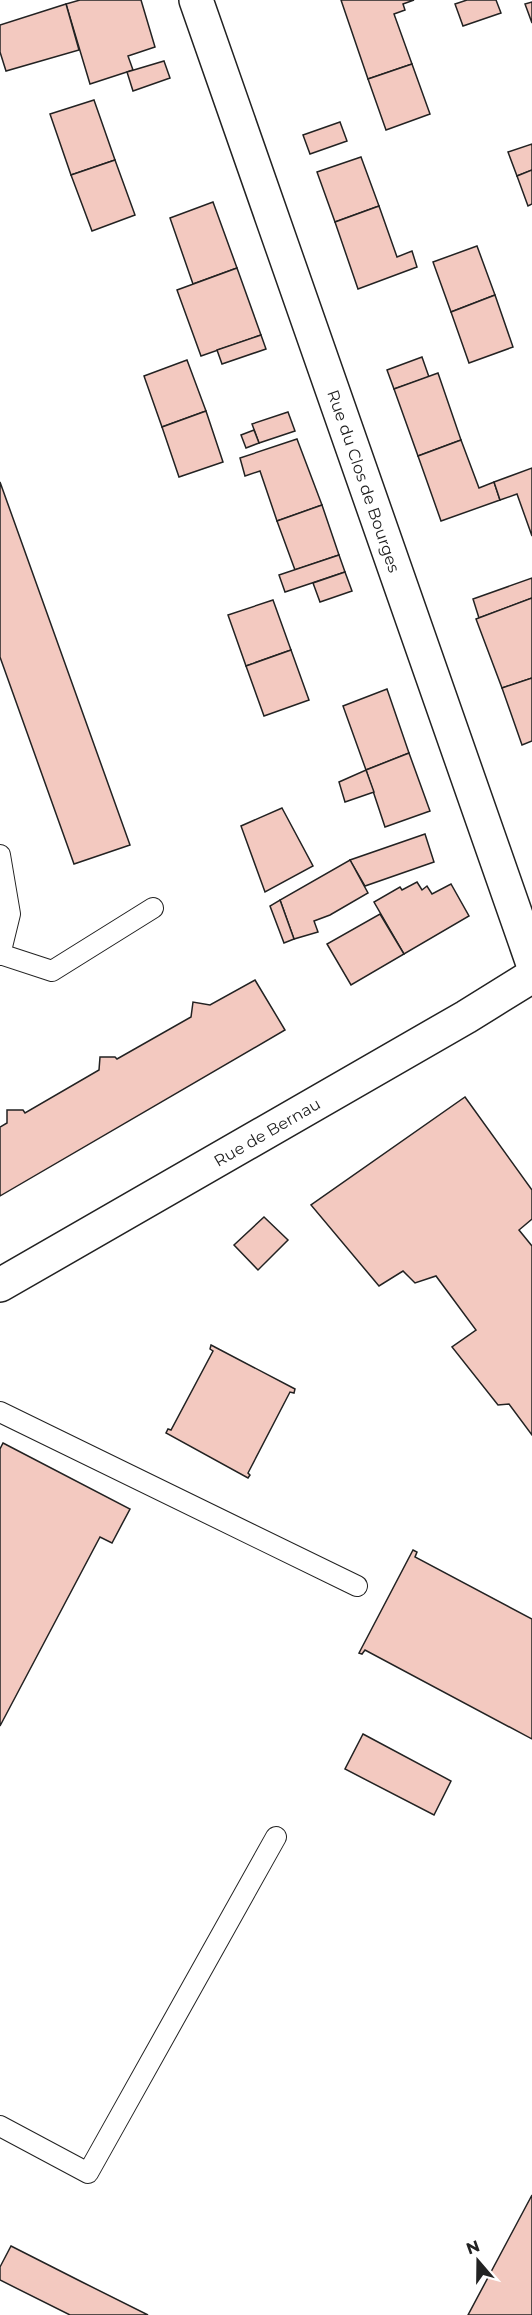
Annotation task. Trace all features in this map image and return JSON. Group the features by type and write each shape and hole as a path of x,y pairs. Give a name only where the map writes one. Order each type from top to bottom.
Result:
{"street":[{"name":"Rue du Clos de Bourges","path":"196,0 532,961"},
{"name":"Rue de Bernau","path":"0,1286 466,1017 532,976"}],"lane":[{"path":"0,855 10,914 0,954 52,971 153,908"},
{"path":"0,1412 357,1587"},
{"path":"0,2126 88,2173 276,1837"}],"building":[{"path":"80,0 141,0 155,47 128,56 133,70 90,84 66,4"},
{"path":"341,0 414,0 403,4 405,10 394,14 412,64 368,79"},
{"path":"467,0 496,0 501,13 463,26 455,4"},
{"path":"532,2 532,23 525,4"},
{"path":"66,4 79,50 6,71 0,52 0,25"},
{"path":"164,61 170,78 133,91 127,72"},
{"path":"412,64 430,114 386,130 368,79"},
{"path":"94,100 115,160 71,175 50,114"},
{"path":"340,122 347,141 310,154 303,135"},
{"path":"532,144 532,170 517,176 508,152"},
{"path":"361,157 379,206 335,222 317,172"},
{"path":"115,160 135,215 92,231 71,175"},
{"path":"532,170 532,204 528,206 517,176"},
{"path":"213,202 237,268 193,284 170,218"},
{"path":"379,206 397,257 412,251 417,267 358,289 335,222"},
{"path":"477,246 495,295 451,312 433,262"},
{"path":"237,268 261,335 201,356 177,290"},
{"path":"495,295 513,347 469,363 451,312"},
{"path":"261,335 266,349 222,364 217,350"},
{"path":"422,357 429,377 394,389 387,370"},
{"path":"187,360 206,411 162,427 144,376"},
{"path":"438,373 461,440 418,456 394,389"},
{"path":"206,411 223,462 179,477 162,427"},
{"path":"288,412 295,431 259,443 252,424"},
{"path":"254,430 259,443 246,448 241,435"},
{"path":"297,439 322,505 277,521 260,471 245,476 240,458"},
{"path":"461,440 479,488 494,482 500,500 441,521 418,456"},
{"path":"532,468 532,536 517,494 500,500 494,482"},
{"path":"0,482 130,845 74,864 0,657"},
{"path":"322,505 339,555 295,570 277,521"},
{"path":"339,555 345,572 285,592 279,575"},
{"path":"345,572 352,591 320,602 313,583"},
{"path":"532,578 532,598 479,618 473,599"},
{"path":"532,598 532,678 502,688 476,619"},
{"path":"273,600 291,650 246,666 228,615"},
{"path":"291,650 309,700 264,716 246,666"},
{"path":"532,678 532,741 522,745 502,688"},
{"path":"387,689 409,753 366,770 343,706"},
{"path":"409,753 430,811 385,827 366,770"},
{"path":"366,770 374,792 345,802 339,782"},
{"path":"282,808 313,866 265,892 241,826"},
{"path":"425,834 434,862 365,886 350,860"},
{"path":"350,860 368,893 330,915 314,921 318,932 294,939 280,900"},
{"path":"417,882 422,890 427,886 432,894 451,884 469,916 404,954 374,902 400,887 402,890"},
{"path":"280,900 294,939 284,943 270,906"},
{"path":"380,914 404,954 351,985 327,944"},
{"path":"255,980 285,1030 0,1196 0,1127 7,1123 7,1110 23,1110 25,1113 99,1070 100,1057 117,1059 191,1017 193,1002 210,1005"},
{"path":"465,1097 532,1190 532,1219 519,1230 532,1246 532,1435 509,1404 498,1405 452,1347 476,1330 436,1276 415,1283 403,1271 379,1286 311,1205"},
{"path":"264,1217 288,1240 258,1270 234,1245"},
{"path":"211,1345 295,1389 294,1393 290,1392 248,1473 250,1475 248,1478 166,1433 168,1429 171,1430 213,1351 210,1349"},
{"path":"3,1443 130,1509 112,1543 100,1537 0,1726 0,1449"},
{"path":"413,1550 417,1552 415,1557 532,1619 532,1739 365,1650 362,1654 359,1653"},
{"path":"363,1734 451,1781 434,1815 345,1769"},
{"path":"532,2195 532,2315 468,2315"},
{"path":"11,2246 148,2315 70,2315 0,2280 0,2267"}]}
